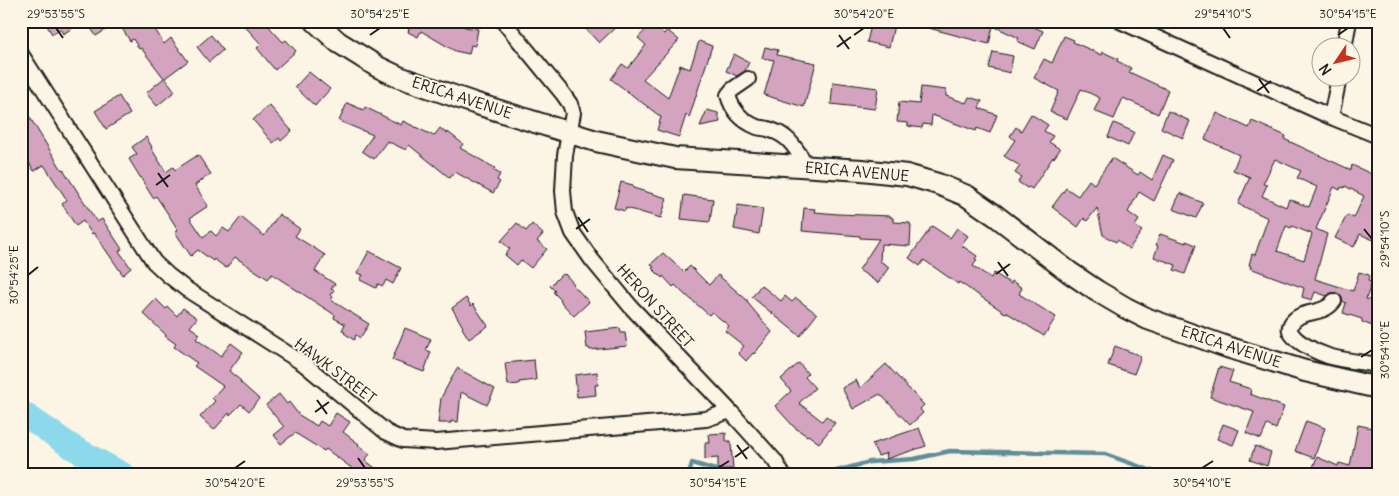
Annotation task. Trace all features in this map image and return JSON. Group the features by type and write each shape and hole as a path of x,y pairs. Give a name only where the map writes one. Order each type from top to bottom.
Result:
{"street":[{"name":"ERICA AVENUE","path":"315,21 338,42 378,67 399,77 474,103 596,141 675,158 862,170 907,175 938,184 967,196 1069,272 1126,308 1148,319 1227,347 1305,371 1378,388"},
{"name":"HERON STREET","path":"503,21 563,94 570,104 573,113 565,156 563,191 565,212 573,233 592,260 631,307 730,411 775,461 783,475"},
{"path":"1120,21 1378,136"},
{"path":"1346,38 1349,21"},
{"name":"HAWK STREET","path":"21,54 154,262 186,289 304,364 386,432 403,440 436,442 706,419 730,411"},
{"path":"748,79 728,95 735,111 752,124 768,129 788,140 808,167"},
{"path":"1332,117 1337,88"},
{"path":"1334,301 1328,307 1297,318 1290,328 1293,336 1299,342 1328,356 1378,365"}],"building":[{"path":"44,21 84,21 63,34 60,29 52,34"},
{"path":"95,21 146,21 150,28 153,26 164,44 171,38 188,61 165,78 175,91 157,106 146,93 164,78 141,48 139,49 133,39 130,41 118,22 96,36 89,25"},
{"path":"240,21 264,21 283,42 286,40 296,51 275,70 257,48 261,44"},
{"path":"395,21 457,21 465,27 478,29 475,46 471,45 469,54 455,51 421,31 418,37 408,32 409,29"},
{"path":"590,21 622,21 599,43 584,27"},
{"path":"872,21 895,21 889,47 867,42"},
{"path":"921,21 1020,21 1043,31 1035,49 1017,41 1019,38 993,26 989,44 921,26"},
{"path":"652,23 664,34 667,30 679,40 643,79 668,98 680,65 690,69 699,41 712,46 689,118 686,115 679,137 657,130 661,117 611,79 622,64 628,68 646,45 638,38"},
{"path":"211,35 223,50 209,62 197,47"},
{"path":"1064,36 1102,55 1103,52 1118,59 1117,61 1131,68 1129,72 1168,90 1158,114 1123,98 1114,119 1094,111 1100,98 1081,89 1067,119 1050,112 1059,91 1034,78 1044,59 1052,63"},
{"path":"765,47 778,50 777,55 816,63 804,107 764,95 774,60 762,58"},
{"path":"993,52 1013,56 1010,73 989,68"},
{"path":"734,54 749,62 745,71 737,76 726,71"},
{"path":"309,72 330,89 315,106 295,87"},
{"path":"833,82 878,88 875,109 831,104"},
{"path":"921,87 946,90 946,96 966,103 969,97 982,101 979,108 997,115 990,133 977,128 976,131 932,115 931,125 923,124 922,128 908,126 908,123 897,122 899,102 919,104"},
{"path":"119,96 130,114 106,129 95,111"},
{"path":"21,103 62,170 97,222 102,219 122,249 119,251 131,268 123,275 94,233 92,234 83,221 76,226 62,204 67,200 44,165 34,171 21,149"},
{"path":"347,103 364,110 365,107 401,125 403,121 434,136 440,128 447,134 448,132 463,144 460,148 495,168 493,170 500,174 497,180 500,182 493,193 455,172 450,178 409,145 406,150 387,141 374,159 362,151 373,135 339,121"},
{"path":"269,105 292,131 281,141 279,138 273,143 253,120"},
{"path":"707,110 718,113 720,122 700,126"},
{"path":"1168,111 1190,121 1183,138 1161,128"},
{"path":"1217,113 1249,128 1252,121 1286,136 1284,139 1351,170 1352,165 1378,177 1378,242 1360,234 1354,247 1335,238 1347,215 1354,218 1364,196 1345,186 1344,188 1341,187 1340,190 1334,187 1316,229 1327,234 1315,279 1353,291 1359,272 1369,275 1368,281 1372,282 1366,299 1378,303 1378,318 1375,327 1362,322 1362,319 1343,313 1346,303 1336,293 1331,293 1327,296 1315,292 1312,300 1302,297 1304,288 1250,268 1252,254 1255,255 1268,218 1238,204 1250,177 1233,170 1239,155 1205,139","holes":["1275,159 1301,171 1297,178 1317,187 1309,207 1289,199 1286,207 1262,196 1267,185 1263,184","1286,226 1291,228 1292,226 1312,234 1304,260 1277,251"]},
{"path":"1031,114 1048,125 1044,131 1053,136 1049,142 1060,149 1032,189 1018,182 1021,177 1015,173 1020,166 1004,156 1015,140 1010,136 1016,127 1021,131"},
{"path":"1114,123 1134,132 1128,146 1108,137"},
{"path":"146,137 166,172 173,167 175,170 198,155 211,174 195,185 208,206 190,218 203,237 211,231 216,236 223,228 229,232 241,217 264,236 279,214 300,229 295,236 325,255 315,271 335,284 331,289 334,290 330,295 333,297 331,300 369,324 360,338 356,335 354,340 344,333 342,330 345,324 334,318 335,315 272,274 268,279 235,257 226,268 198,250 191,256 175,232 178,230 170,217 156,196 153,198 129,159 137,154 132,147"},
{"path":"1163,155 1173,160 1154,201 1139,192 1128,212 1139,220 1135,226 1142,231 1129,249 1117,240 1116,242 1103,235 1097,208 1087,221 1084,218 1078,227 1052,207 1066,188 1078,196 1089,180 1094,184 1112,158 1138,175 1140,172 1152,180"},
{"path":"621,182 633,185 633,188 667,198 661,218 626,208 625,211 614,208"},
{"path":"1180,193 1203,203 1196,218 1173,209"},
{"path":"684,195 713,199 710,222 681,219"},
{"path":"738,205 763,209 759,234 734,229"},
{"path":"804,208 815,209 814,212 891,216 893,222 910,223 910,246 881,244 880,261 889,267 878,283 859,270 879,239 802,231"},
{"path":"517,223 526,231 532,224 543,234 537,241 547,249 531,268 521,260 517,265 505,255 510,249 501,241"},
{"path":"932,226 950,238 957,228 968,236 961,245 977,256 973,266 991,278 994,273 1011,284 1012,281 1022,288 1019,294 1056,317 1044,336 959,282 958,284 924,260 920,266 909,258"},
{"path":"1160,234 1196,245 1185,274 1174,270 1176,265 1154,257"},
{"path":"369,251 401,268 393,284 386,280 383,286 378,284 376,288 360,280 363,275 357,273"},
{"path":"663,253 684,272 690,266 709,285 718,275 748,301 772,332 746,361 738,353 744,346 725,331 729,326 712,312 709,315 675,285 673,287 652,268 654,267 651,264"},
{"path":"562,274 565,274 589,302 574,316 560,301 550,286"},
{"path":"761,285 781,301 785,296 792,302 796,298 817,314 800,336 752,297"},
{"path":"466,298 471,306 473,304 488,326 469,339 452,308"},
{"path":"156,299 177,316 183,308 197,318 190,327 200,334 196,339 221,356 231,343 243,352 229,371 259,399 249,411 241,404 230,415 229,413 214,430 200,417 215,401 212,398 223,386 194,366 197,363 174,347 176,344 165,336 143,313"},
{"path":"405,328 431,339 426,350 431,352 424,372 392,360"},
{"path":"620,328 621,333 625,333 627,346 590,350 587,348 585,332"},
{"path":"1115,346 1141,356 1134,374 1108,365"},
{"path":"534,360 536,380 508,385 505,363"},
{"path":"799,363 808,374 805,377 815,388 799,403 822,421 826,416 835,423 819,443 794,427 775,406 791,391 781,379"},
{"path":"886,364 924,405 920,409 923,413 910,425 880,394 853,409 842,388 856,380 860,388"},
{"path":"1219,367 1233,371 1229,382 1251,389 1250,394 1284,407 1276,429 1267,425 1261,439 1246,433 1254,412 1210,397"},
{"path":"457,368 495,389 487,405 461,392 458,422 438,423 441,398"},
{"path":"597,372 598,385 595,385 596,395 577,397 575,375"},
{"path":"279,394 287,404 289,402 299,415 317,426 320,421 328,426 336,413 350,422 343,432 370,454 365,460 384,475 361,475 326,449 324,451 295,433 281,444 274,435 284,427 266,405"},
{"path":"1306,421 1325,428 1314,458 1295,451"},
{"path":"1223,424 1239,430 1233,445 1217,439"},
{"path":"1358,425 1377,429 1372,456 1378,457 1378,475 1310,475 1317,457 1338,466 1339,463 1350,466"},
{"path":"919,428 926,446 886,459 887,453 878,456 872,444"},
{"path":"726,433 726,441 730,441 731,444 733,469 718,469 718,458 705,459 705,443 710,443 709,434"},
{"path":"1255,446 1271,452 1267,466 1250,460"}],"waterway":[{"path":"21,412 72,447 123,475"},
{"path":"822,475 870,462 914,459 950,451 1105,454 1163,475"},
{"path":"689,475 692,463 732,475"}]}
